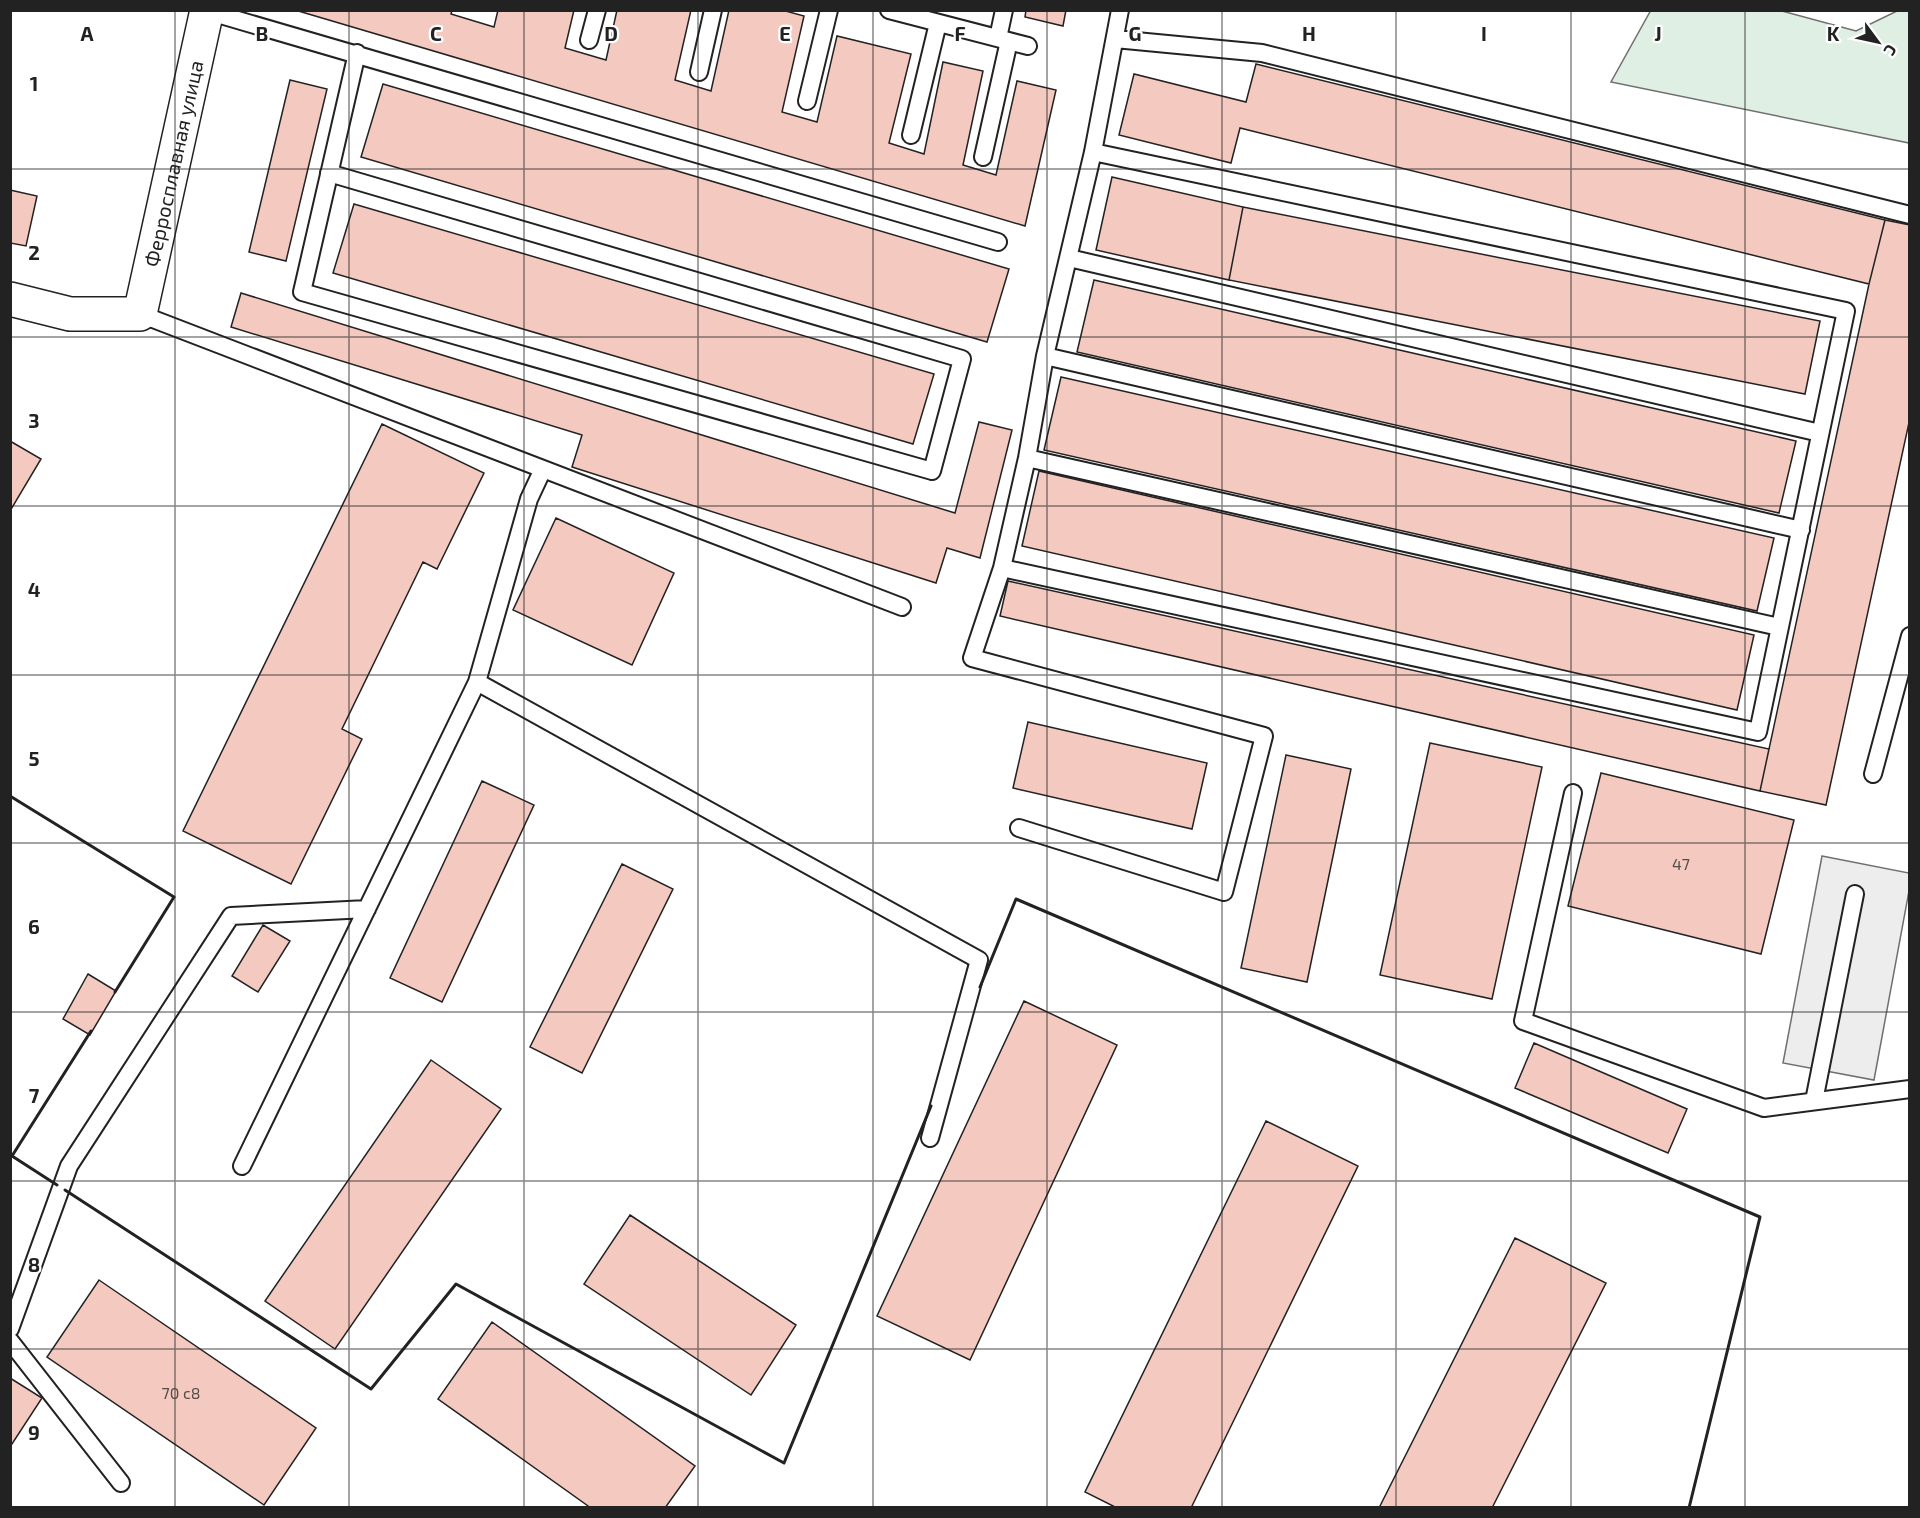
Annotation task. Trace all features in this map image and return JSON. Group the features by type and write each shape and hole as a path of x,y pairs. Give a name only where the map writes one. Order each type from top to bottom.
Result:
{"street":[{"name":"Ферросплавная улица","path":"140,314 207,11"},
{"path":"10,299 70,314 140,314"}],"lane":[{"path":"589,40 597,10"},
{"path":"699,72 713,10"},
{"path":"807,101 829,10"},
{"path":"889,10 1028,46"},
{"path":"983,157 1004,39 1004,10"},
{"path":"1019,828 1224,892 1263,736 972,658 1002,568 1027,458 1046,356 1093,152 1120,10"},
{"path":"207,11 998,242"},
{"path":"910,135 938,23"},
{"path":"1115,39 1262,53 1910,215"},
{"path":"329,173 962,359 932,471 302,292 329,173 357,53"},
{"path":"1002,568 1758,732 1846,311 1093,152"},
{"path":"1069,258 1820,433"},
{"path":"140,314 902,607"},
{"path":"1046,356 1801,530"},
{"path":"1027,458 1779,627"},
{"path":"242,1166 477,682 529,499 543,469"},
{"path":"1873,774 1910,636"},
{"path":"477,682 979,960 930,1138"},
{"path":"1573,793 1523,1021 1764,1108 1910,1089"},
{"path":"1814,1101 1855,894"},
{"path":"10,1329 69,1166 231,916 366,909"},
{"path":"10,1341 121,1483"}],"green space":[{"path":"1651,10 1782,11 1856,31 1897,11 1909,11 1909,143 1611,82"}],"shaded area":[{"path":"1822,856 1909,873 1909,891 1874,1080 1783,1063"}],"building":[{"path":"295,10 452,10 451,14 494,27 498,10 574,10 565,48 606,60 617,10 691,10 675,80 711,91 729,10 782,10 804,16 782,112 817,122 837,36 911,54 889,143 924,154 943,62 983,71 963,165 996,175 1017,81 1056,90 1025,226"},
{"path":"1026,10 1066,10 1063,26 1025,17"},
{"path":"1256,64 1885,220 1869,284 1240,128 1231,163 1119,135 1134,74 1246,102"},
{"path":"290,80 327,89 286,261 249,252"},
{"path":"383,84 1009,269 987,342 361,157"},
{"path":"1112,177 1243,207 1229,280 1096,250"},
{"path":"10,190 37,196 26,246 10,243"},
{"path":"354,204 934,374 913,444 333,273"},
{"path":"1243,207 1820,321 1805,394 1229,280"},
{"path":"1885,220 1910,225 1910,418 1826,805 1760,791 1869,284"},
{"path":"1094,280 1796,441 1779,513 1077,352"},
{"path":"241,293 955,513 979,422 1012,430 980,558 947,548 936,583 572,467 582,435 231,327"},
{"path":"1061,377 1774,538 1757,611 1044,450"},
{"path":"382,424 484,473 437,569 423,562 342,729 362,739 291,884 183,831"},
{"path":"10,441 41,459 10,511"},
{"path":"1039,471 1754,635 1737,710 1022,546"},
{"path":"556,518 674,573 632,665 513,610"},
{"path":"1008,581 1769,749 1760,791 1000,616"},
{"path":"1028,722 1207,763 1192,829 1013,788"},
{"path":"1430,743 1542,767 1492,999 1380,975"},
{"path":"1286,755 1351,769 1307,982 1241,968"},
{"path":"1601,773 1794,820 1761,954 1568,906"},
{"path":"482,781 534,805 442,1002 390,978"},
{"path":"622,864 673,889 582,1073 530,1047"},
{"path":"263,925 290,941 258,992 232,976"},
{"path":"88,974 116,991 90,1035 63,1019"},
{"path":"1024,1001 1117,1045 970,1360 877,1316"},
{"path":"1534,1043 1687,1109 1668,1153 1515,1088"},
{"path":"431,1060 501,1109 335,1349 265,1301"},
{"path":"1266,1121 1358,1166 1191,1508 1117,1508 1085,1492"},
{"path":"630,1215 796,1325 751,1395 584,1284"},
{"path":"1515,1238 1606,1283 1492,1508 1379,1508"},
{"path":"99,1280 316,1428 264,1505 47,1357"},
{"path":"492,1322 695,1466 665,1508 591,1508 438,1399"},
{"path":"10,1378 42,1398 10,1447"}],"wall":[{"path":"10,796 174,897 115,992"},
{"path":"980,987 1016,899 1760,1217 1689,1508"},
{"path":"57,1185 12,1156 91,1031"},
{"path":"65,1190 371,1389 456,1284 784,1463 931,1106"}]}
